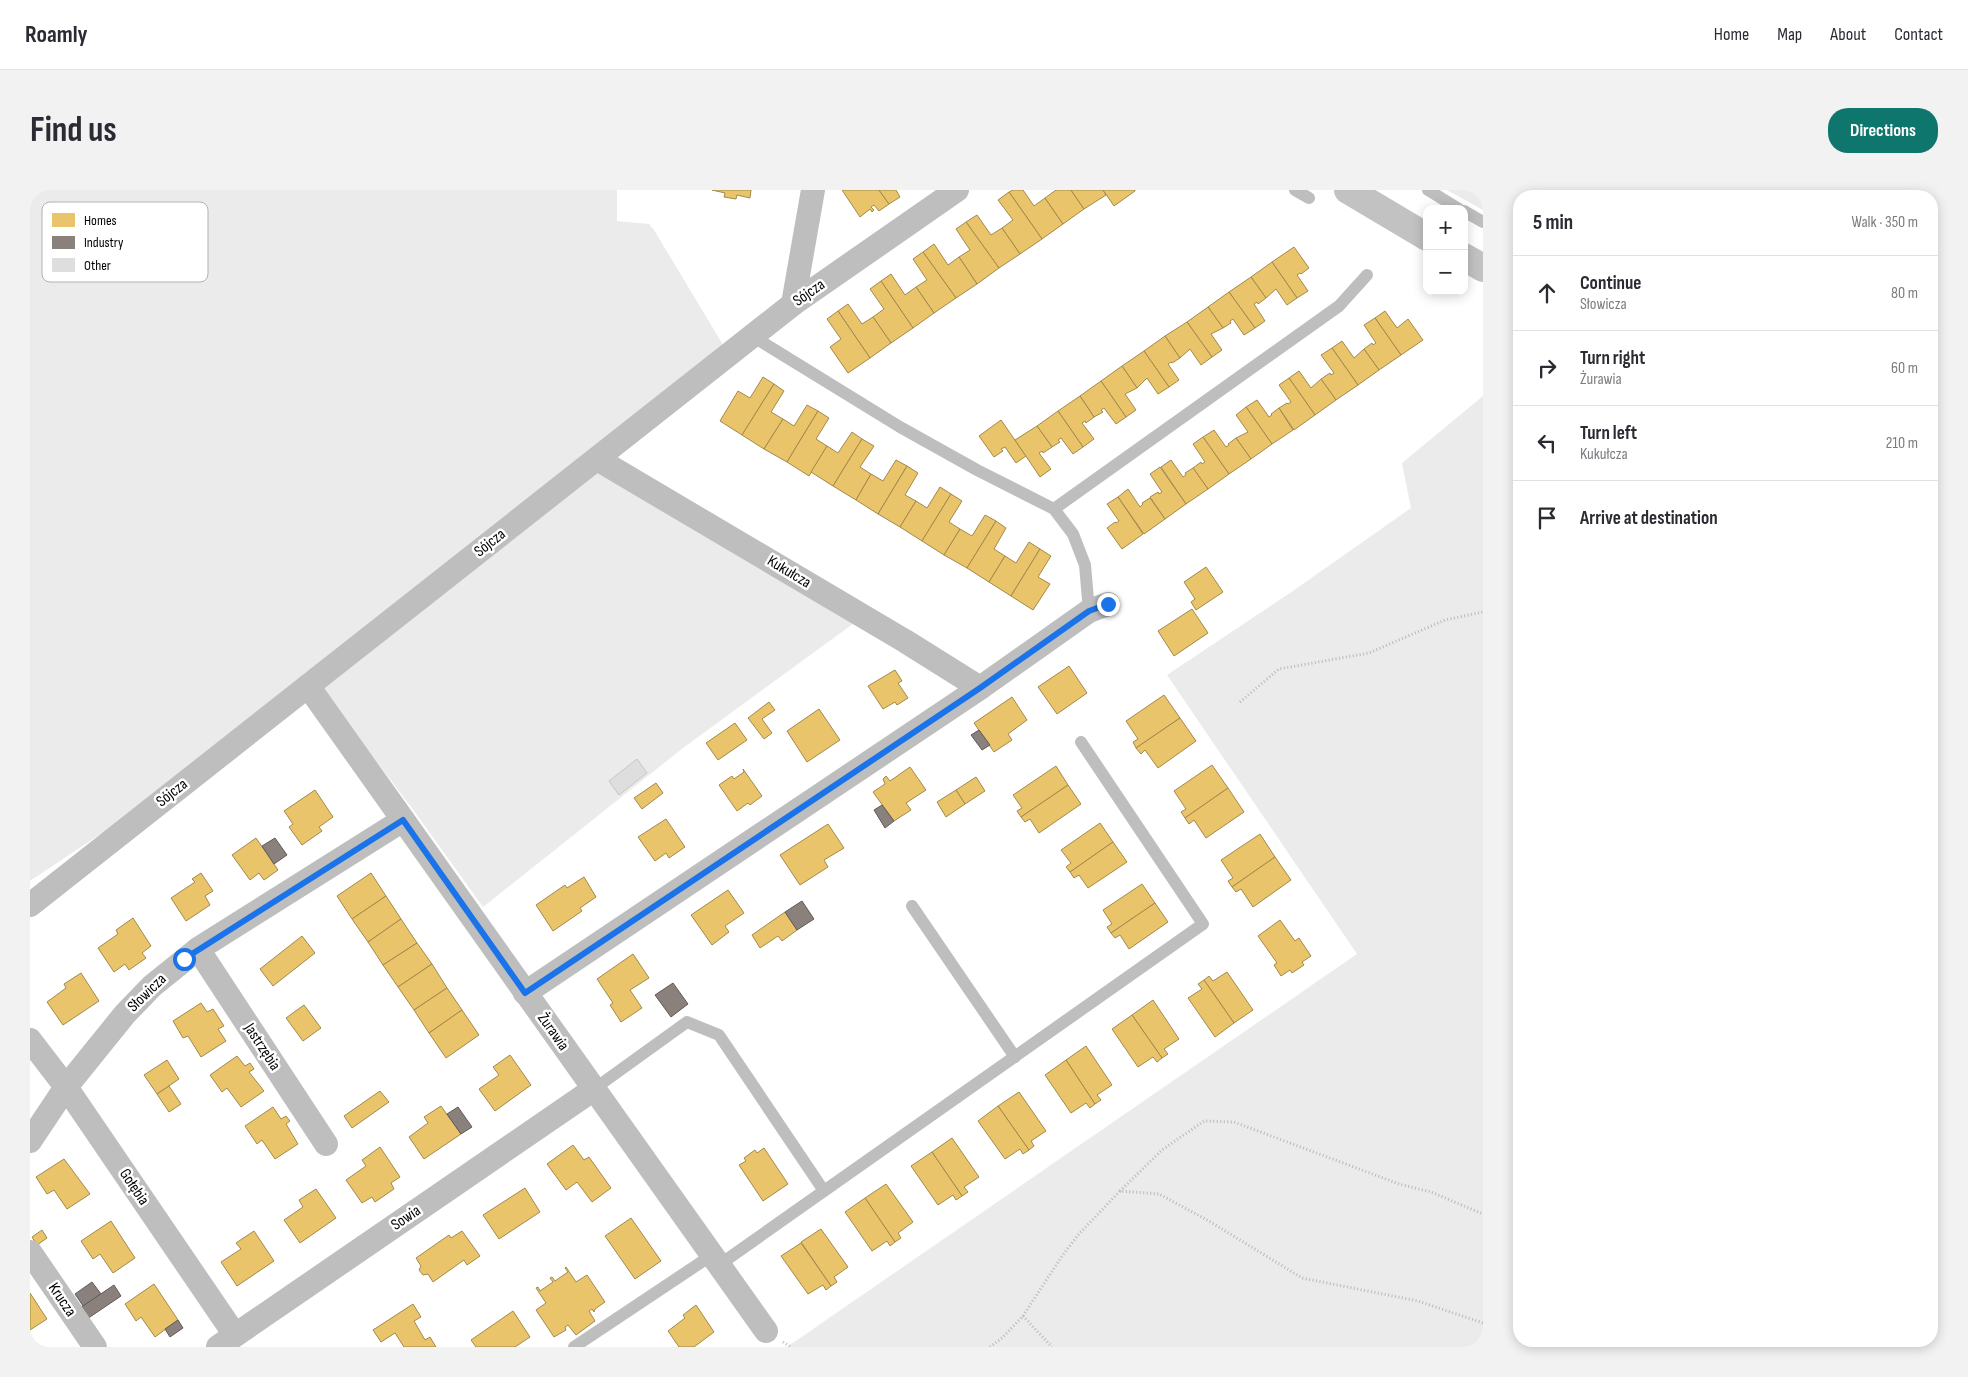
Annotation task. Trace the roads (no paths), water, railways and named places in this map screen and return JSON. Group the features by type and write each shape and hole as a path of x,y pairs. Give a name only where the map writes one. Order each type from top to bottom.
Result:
{"main road":[{"path":"1348,190 1423,235"},
{"path":"1468,260 1483,268"}],"street":[{"path":"793,304 813,190"},
{"name":"Sójcza","path":"30,905 793,304 957,190"},
{"name":"Kukułcza","path":"597,459 905,641 980,688"},
{"path":"525,993 1099,607"},
{"name":"Żurawia","path":"308,686 766,1331"},
{"name":"Słowicza","path":"30,1141 66,1087 125,1014 152,986 198,949 403,820"},
{"name":"Jastrzębia","path":"198,949 326,1144"},
{"name":"Gołębia","path":"30,1040 66,1087 226,1341"},
{"name":"Sowia","path":"226,1341 594,1089"},
{"name":"Krucza","path":"30,1252 95,1347"}],"lane":[{"path":"1295,190 1309,198"},
{"path":"1428,190 1452,205"},
{"path":"1468,213 1483,222"},
{"path":"1054,509 1339,306 1367,274"},
{"path":"752,336 900,427 977,470 1054,509 1073,534 1099,607"},
{"path":"574,1347 824,1192 1203,924 1081,742"},
{"path":"912,906 1015,1057"},
{"path":"594,1089 687,1022 719,1035 824,1192"}]}
